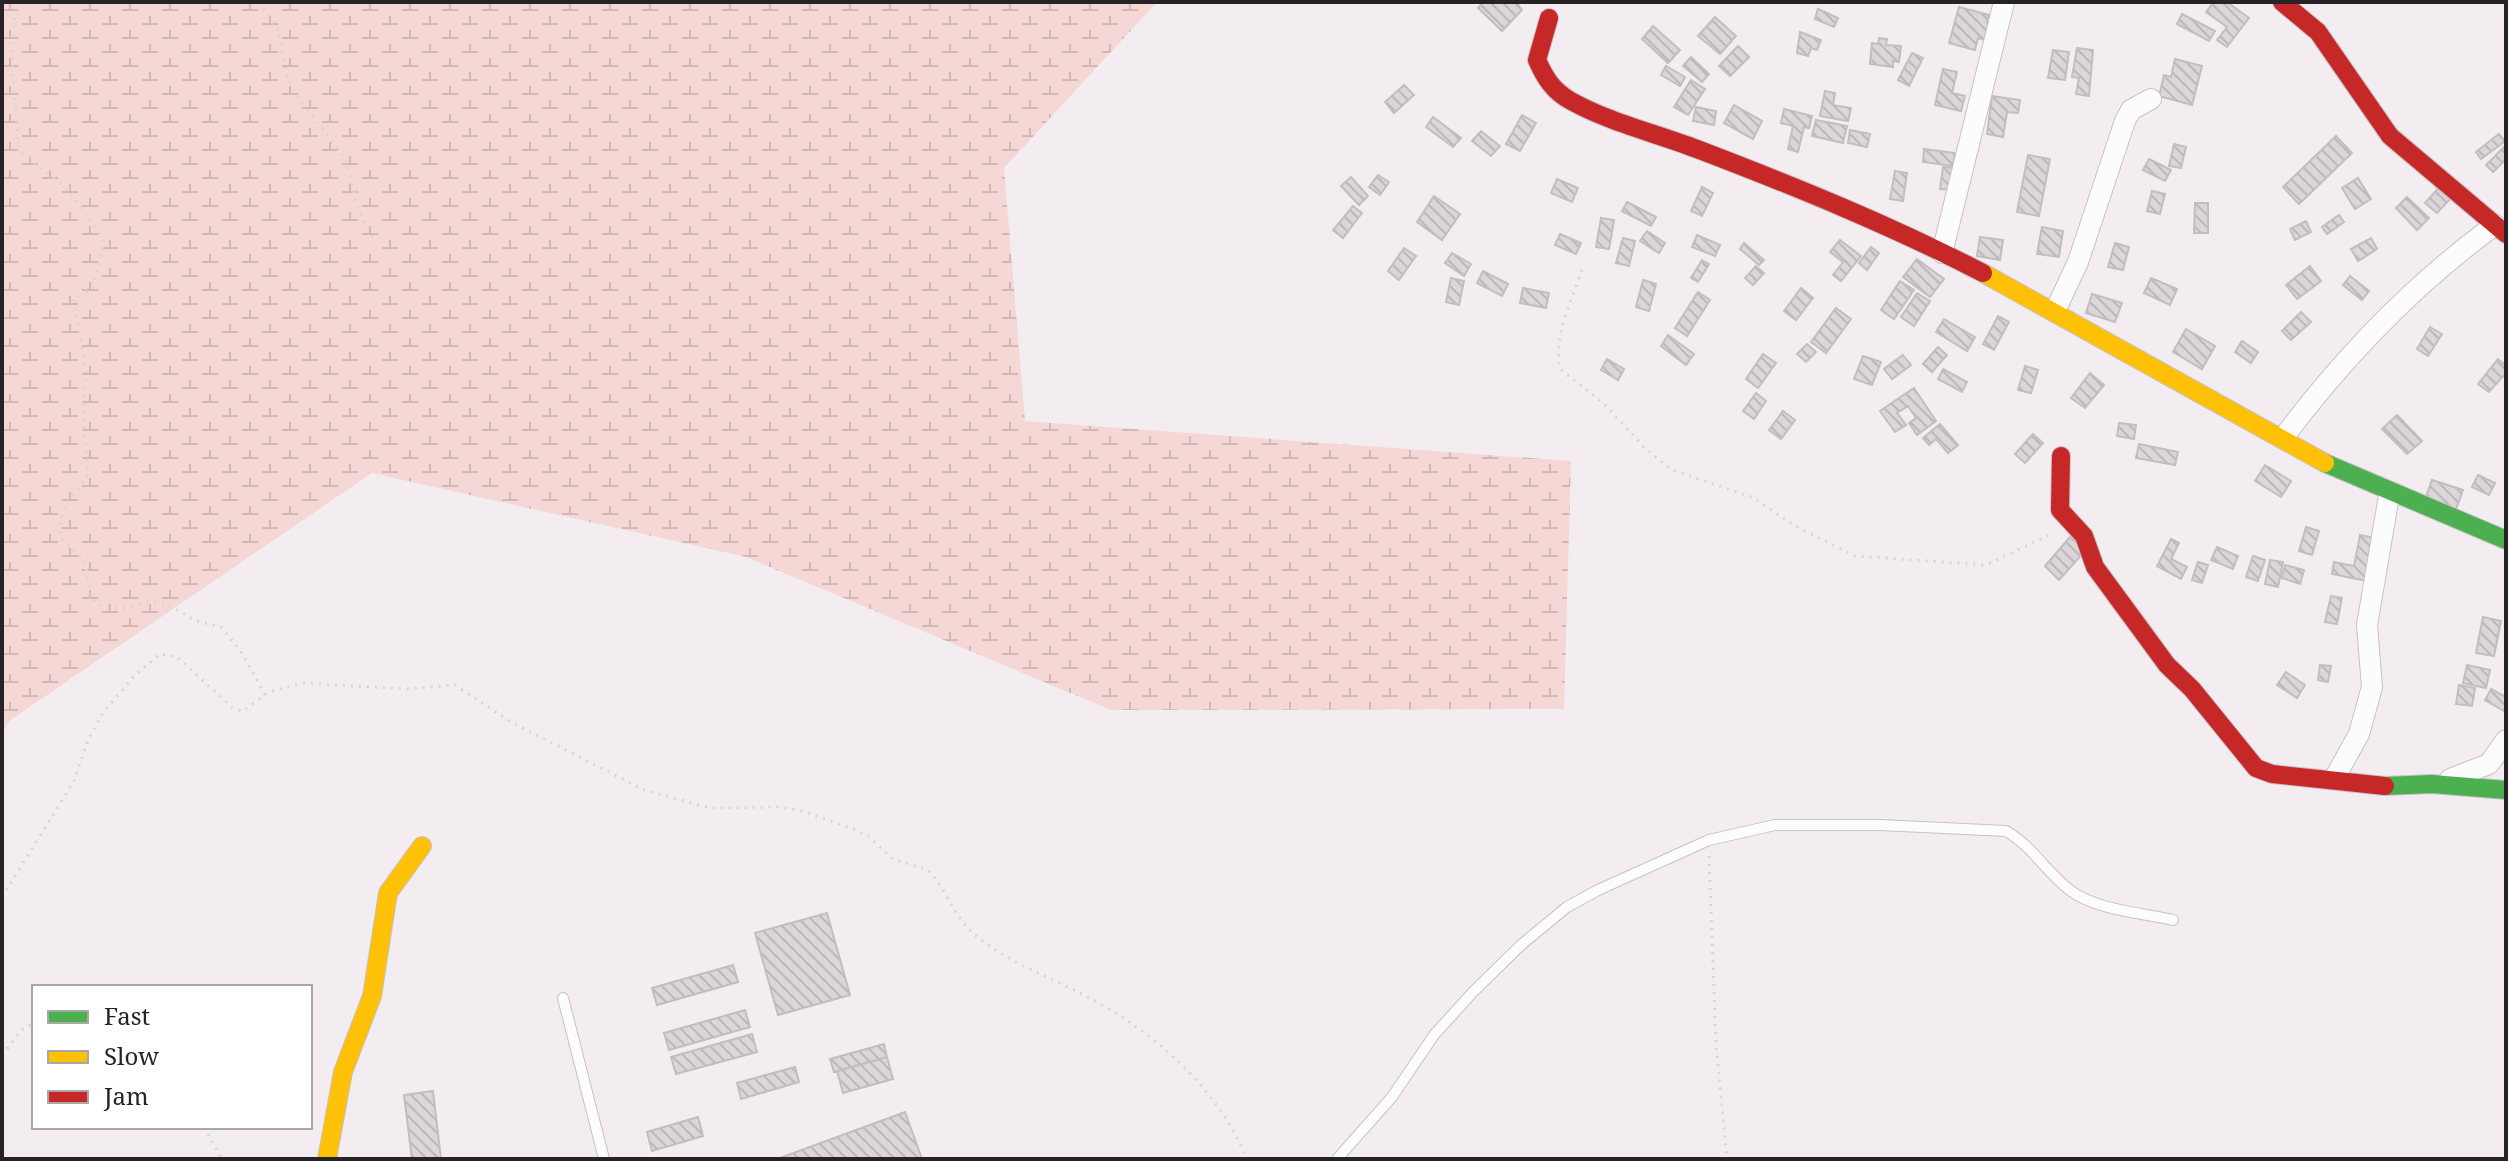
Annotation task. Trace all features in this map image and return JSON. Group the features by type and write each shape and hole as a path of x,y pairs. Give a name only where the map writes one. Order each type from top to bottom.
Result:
{"street":[{"path":"1942,253 2004,2"},
{"path":"2282,2 2318,32 2390,136 2500,229 2450,258 2339,367 2283,438"},
{"path":"1549,18 1537,60 1547,82 1569,100 1641,132 1693,147 1860,210 2055,311 2283,438 2318,462 2389,496 2506,540"},
{"path":"2055,311 2078,262 2125,121 2131,110 2151,99"},
{"path":"2061,456 2057,501 2071,526 2084,536 2095,567 2167,665 2192,689 2256,768 2272,774 2390,786 2432,784 2506,790"},
{"path":"2334,779 2359,734 2372,687 2367,625 2389,496"},
{"path":"2432,784 2479,771 2489,764 2506,740"},
{"path":"327,1159 343,1072 372,996 388,893 422,846"}],"lane":[{"path":"1337,1159 1392,1097 1434,1035 1521,945 1567,907 1709,840 1775,825 1880,825 2006,831 2018,838 2072,892 2086,899 2173,920"},
{"path":"563,998 604,1159"}],"path":[{"path":"16,2 12,65 19,149 70,192 101,235 105,247 93,287 74,300 86,373 83,415 88,473 67,499 60,520 62,539 85,561 90,592 96,603 106,608 127,608 150,601 166,604 197,621 221,627 240,650 265,695"},
{"path":"259,2 277,26 288,80 346,160 359,212 374,239"},
{"path":"1582,270 1562,329 1557,357 1560,369 1603,403 1644,447 1670,469 1754,498 1793,525 1855,556 1908,557 1986,565 2071,526"},
{"path":"2,897 74,781 88,740 103,713 160,654 177,657 234,709 251,709 265,695 282,686 302,683 407,689 455,685 511,722 644,790 710,808 778,807 799,810 856,830 868,836 893,859 931,872 952,910 975,936 1126,1017 1212,1098 1234,1130 1247,1159"},
{"path":"1709,840 1716,1043 1727,1159"},
{"path":"2,1055 22,1030 32,1024"},
{"path":"205,1129 222,1159"}],"green space":[{"path":"2,2 1157,2 1004,168 1025,421 1571,461 1564,709 1111,710 746,557 372,473 9,721 2,733"}],"building":[{"path":"1483,2 1516,2 1522,10 1502,31 1478,8"},
{"path":"2214,2 2227,2 2249,18 2227,47 2217,40 2227,27 2206,12"},
{"path":"1959,7 1989,15 1987,23 1993,25 1988,41 1978,38 1975,50 1949,43"},
{"path":"1818,9 1838,18 1834,27 1815,19"},
{"path":"2182,14 2215,31 2209,41 2177,24"},
{"path":"1715,17 1736,36 1720,54 1698,36"},
{"path":"1653,26 1680,50 1668,63 1642,39"},
{"path":"1800,32 1821,40 1817,50 1811,48 1808,56 1797,53"},
{"path":"1879,38 1887,39 1886,45 1901,46 1899,62 1893,61 1893,67 1870,64 1872,43 1878,44"},
{"path":"1738,46 1749,57 1730,76 1719,66"},
{"path":"2077,48 2093,50 2089,96 2076,94 2079,78 2072,77"},
{"path":"2053,50 2069,52 2065,80 2048,78"},
{"path":"1912,53 1923,58 1909,86 1898,80"},
{"path":"1691,57 1709,74 1702,82 1683,66"},
{"path":"2175,59 2202,66 2192,105 2159,96 2164,75 2171,77"},
{"path":"1666,66 1685,77 1680,86 1661,75"},
{"path":"1943,69 1957,72 1952,93 1965,96 1961,111 1935,105"},
{"path":"1691,80 1705,89 1688,115 1674,107"},
{"path":"1404,85 1414,95 1394,113 1385,102"},
{"path":"1825,91 1835,93 1833,105 1851,108 1848,121 1820,116"},
{"path":"1992,96 2020,100 2018,113 2007,112 2003,137 1987,134"},
{"path":"1734,105 1762,121 1753,139 1724,123"},
{"path":"1696,107 1716,111 1714,125 1693,121"},
{"path":"1784,109 1812,116 1809,128 1804,127 1798,152 1788,149 1793,126 1781,123"},
{"path":"1522,115 1536,123 1520,151 1506,144"},
{"path":"1433,117 1461,138 1453,147 1426,127"},
{"path":"1816,120 1847,126 1843,143 1812,136"},
{"path":"1850,130 1870,134 1867,147 1848,143"},
{"path":"1481,131 1500,146 1491,156 1472,141"},
{"path":"2499,134 2505,141 2481,159 2476,152"},
{"path":"2336,136 2352,153 2299,204 2283,187"},
{"path":"2174,144 2186,147 2181,168 2169,166"},
{"path":"2506,145 2506,159 2493,172 2486,165"},
{"path":"1924,149 1955,153 1953,166 1923,162"},
{"path":"2028,155 2050,159 2039,216 2017,212"},
{"path":"2149,159 2171,170 2165,181 2143,170"},
{"path":"1943,167 1955,168 1952,190 1940,189"},
{"path":"1895,171 1907,173 1903,201 1890,199"},
{"path":"1378,175 1389,182 1380,195 1369,187"},
{"path":"1351,177 1368,196 1359,205 1341,186"},
{"path":"2358,178 2371,199 2355,209 2342,188"},
{"path":"1557,179 1578,188 1572,202 1551,193"},
{"path":"2443,183 2455,194 2437,213 2425,203"},
{"path":"1702,187 1713,193 1702,216 1691,211"},
{"path":"2152,191 2165,194 2160,214 2147,211"},
{"path":"1434,196 1460,214 1442,240 1417,222"},
{"path":"2407,197 2429,218 2417,230 2396,208"},
{"path":"1627,202 1656,217 1651,226 1622,211"},
{"path":"2195,203 2208,203 2208,233 2194,233"},
{"path":"1353,206 1362,213 1343,238 1333,230"},
{"path":"2339,215 2344,222 2327,234 2322,227"},
{"path":"1601,218 1614,220 1609,249 1596,247"},
{"path":"2306,221 2311,232 2295,240 2290,229"},
{"path":"2042,227 2063,231 2059,257 2037,254"},
{"path":"1647,231 1665,243 1659,253 1640,241"},
{"path":"1560,234 1581,243 1576,254 1555,245"},
{"path":"1697,235 1720,245 1715,256 1692,247"},
{"path":"1980,237 2003,240 2000,260 1977,256"},
{"path":"1623,238 1635,241 1629,266 1616,263"},
{"path":"2371,238 2377,249 2358,261 2351,249"},
{"path":"1840,240 1861,256 1841,281 1833,275 1843,262 1830,252"},
{"path":"1744,243 1764,260 1759,265 1740,249"},
{"path":"2115,243 2129,247 2123,270 2108,267"},
{"path":"1871,247 1879,253 1867,270 1859,263"},
{"path":"1404,248 1416,256 1399,280 1388,271"},
{"path":"1452,253 1471,264 1464,276 1445,263"},
{"path":"1917,259 1944,279 1930,297 1903,277"},
{"path":"1702,260 1709,264 1698,282 1691,278"},
{"path":"1756,266 1764,273 1753,285 1745,278"},
{"path":"2310,266 2321,281 2297,299 2286,285"},
{"path":"1483,271 1508,284 1502,296 1477,283"},
{"path":"2350,276 2369,291 2362,300 2343,285"},
{"path":"1451,278 1464,281 1459,305 1446,302"},
{"path":"2151,278 2177,289 2170,305 2144,293"},
{"path":"1643,280 1656,284 1649,311 1636,307"},
{"path":"1900,281 1914,290 1894,319 1881,310"},
{"path":"1523,288 1549,293 1546,308 1520,303"},
{"path":"1801,288 1813,298 1796,320 1784,311"},
{"path":"1698,292 1710,300 1687,336 1675,328"},
{"path":"1917,293 1930,301 1914,326 1901,317"},
{"path":"2092,294 2122,303 2115,322 2086,313"},
{"path":"1836,308 1851,319 1826,353 1811,342"},
{"path":"2301,312 2311,322 2291,340 2282,331"},
{"path":"1998,316 2009,322 1994,350 1983,344"},
{"path":"1944,319 1975,337 1967,351 1936,332"},
{"path":"2430,327 2442,334 2428,356 2417,349"},
{"path":"2186,329 2215,346 2202,369 2173,352"},
{"path":"1668,335 1694,354 1686,365 1661,346"},
{"path":"2242,341 2258,352 2251,363 2235,352"},
{"path":"1807,344 1816,352 1806,362 1797,354"},
{"path":"1938,347 1947,355 1932,372 1923,364"},
{"path":"1763,354 1776,363 1758,388 1746,379"},
{"path":"1903,355 1911,365 1892,379 1884,369"},
{"path":"1863,356 1881,362 1872,385 1854,379"},
{"path":"1607,359 1624,369 1618,380 1601,370"},
{"path":"2498,359 2506,366 2506,378 2503,376 2489,392 2478,384"},
{"path":"2025,366 2038,370 2031,393 2018,390"},
{"path":"1943,369 1967,382 1962,392 1938,379"},
{"path":"2090,373 2104,385 2085,408 2071,398"},
{"path":"1914,388 1936,421 1917,435 1909,423 1916,418 1908,406 1897,413 1906,425 1895,432 1880,411"},
{"path":"1756,393 1766,401 1754,419 1743,411"},
{"path":"1783,411 1795,420 1781,439 1769,430"},
{"path":"2397,415 2422,441 2407,454 2382,429"},
{"path":"2119,423 2136,425 2134,439 2117,436"},
{"path":"1940,424 1958,445 1948,453 1936,439 1929,445 1923,438"},
{"path":"2033,434 2043,443 2025,463 2015,454"},
{"path":"2139,444 2178,452 2175,465 2136,458"},
{"path":"2265,465 2291,481 2281,497 2255,481"},
{"path":"2478,475 2495,483 2489,495 2472,487"},
{"path":"2432,480 2463,490 2455,512 2424,502"},
{"path":"2306,527 2319,531 2312,555 2299,551"},
{"path":"2360,535 2375,538 2367,581 2332,574 2334,562 2354,566"},
{"path":"2070,537 2085,551 2059,580 2045,566"},
{"path":"2171,539 2179,543 2171,559 2187,567 2181,579 2157,566"},
{"path":"2217,547 2238,556 2233,569 2211,560"},
{"path":"2253,556 2265,560 2258,581 2246,577"},
{"path":"2270,560 2283,562 2278,587 2265,584"},
{"path":"2198,562 2208,565 2202,583 2192,580"},
{"path":"2285,565 2304,570 2300,584 2282,578"},
{"path":"2331,596 2342,598 2337,624 2325,622"},
{"path":"2483,617 2501,621 2494,656 2476,653"},
{"path":"2320,665 2331,666 2328,682 2318,680"},
{"path":"2467,665 2490,670 2486,688 2463,683"},
{"path":"2286,672 2305,685 2297,698 2277,685"},
{"path":"2459,685 2475,688 2472,706 2456,704"},
{"path":"2491,689 2506,697 2506,712 2485,700"},
{"path":"827,913 850,995 778,1015 755,933"},
{"path":"733,965 738,982 657,1005 652,988"},
{"path":"745,1010 750,1027 669,1050 664,1033"},
{"path":"752,1034 757,1052 676,1074 671,1057"},
{"path":"884,1044 887,1057 834,1072 830,1059"},
{"path":"887,1057 893,1079 843,1093 837,1071"},
{"path":"795,1067 799,1082 741,1099 737,1083"},
{"path":"433,1091 441,1159 412,1159 404,1095"},
{"path":"905,1112 922,1159 777,1159"},
{"path":"698,1117 703,1136 652,1151 647,1132"}],"traffic: fast":[{"path":"2325,463 2506,540"},
{"path":"2385,786 2432,784 2506,790"}],"traffic: slow":[{"path":"1983,273 2325,463"},
{"path":"327,1159 343,1072 372,996 388,893 422,846"}],"traffic: jam":[{"path":"2282,2 2318,32 2390,136 2506,234"},
{"path":"1549,18 1537,60 1550,84 1571,101 1617,122 1697,149 1806,192 1983,273"},
{"path":"2061,456 2060,510 2084,536 2095,567 2167,665 2192,689 2256,768 2272,774 2385,786"}]}
